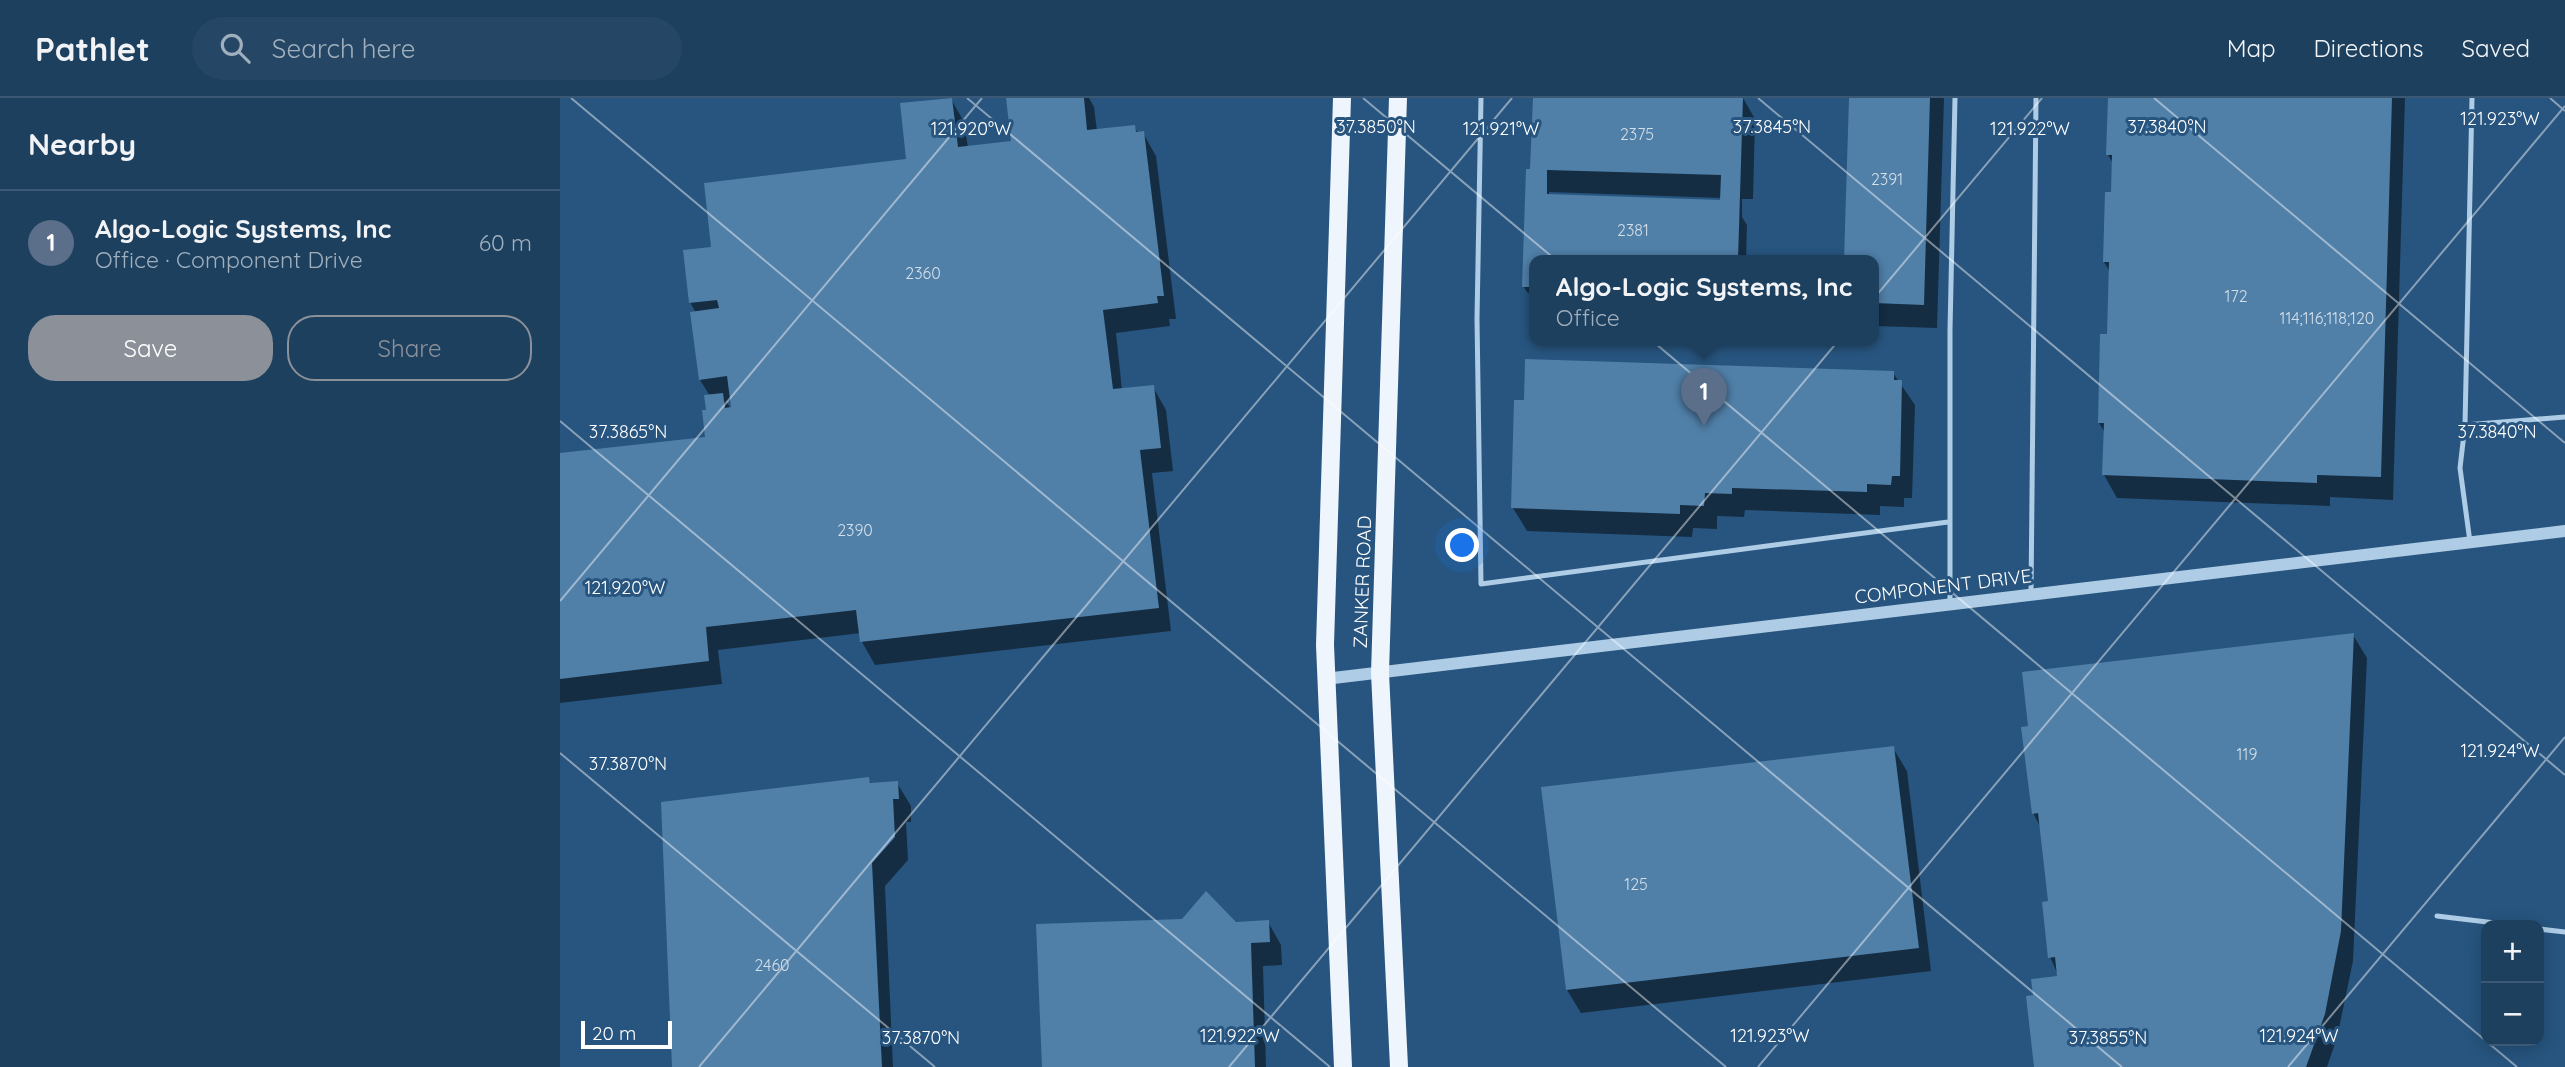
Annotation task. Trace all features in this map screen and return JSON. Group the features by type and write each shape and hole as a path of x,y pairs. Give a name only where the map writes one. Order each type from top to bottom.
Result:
{"main road":[{"name":"ZANKER ROAD","path":"1342,98 1325,679 1343,1067"},
{"name":"ZANKER ROAD","path":"1398,98 1380,673 1399,1067"}],"street":[{"name":"COMPONENT DRIVE","path":"1325,679 2565,531"}],"lane":[{"path":"1481,98 1477,319 1481,584 1948,522"},
{"path":"1950,604 1948,522 1955,98"},
{"path":"2031,594 2036,98"},
{"path":"2470,542 2460,468 2465,425 2472,98"},
{"path":"2465,425 2565,416"},
{"path":"2437,916 2481,921"},
{"path":"2544,930 2565,932"}],"building":[{"path":"952,98 958,147 1011,141 1006,98 1084,98 1087,130 1135,125 1136,132 1144,131 1164,296 1157,296 1158,303 1103,310 1113,389 1154,385 1161,448 1140,450 1159,608 860,642 856,610 706,627 709,661 560,679 560,453 705,437 702,410 706,410 704,395 723,393 725,408 731,407 727,376 699,380 690,312 719,308 717,300 689,303 683,250 711,247 704,183 906,159 900,103"},
{"path":"1533,98 1743,98 1738,255 1529,255 1529,287 1522,287 1526,169 1530,169","holes":["1547,170 1721,175 1720,200 1547,194"]},
{"path":"1849,98 1930,98 1924,305 1879,303 1879,255 1844,255"},
{"path":"2108,98 2392,98 2381,477 2317,475 2317,483 2102,475 2104,423 2098,423 2100,334 2107,334 2109,262 2103,262 2105,192 2111,192 2112,155 2106,155"},
{"path":"1525,359 1894,371 1894,380 1902,380 1900,476 1892,476 1891,485 1867,484 1867,492 1732,488 1732,494 1705,493 1704,506 1680,505 1680,514 1511,508 1514,400 1524,400"},
{"path":"2354,633 2341,931 2325,1014 2306,1067 2034,1067 2026,996 2033,995 2031,979 2057,976 2055,957 2048,958 2042,902 2048,901 2038,813 2032,814 2021,727 2028,726 2022,672"},
{"path":"1894,746 1919,948 1566,990 1541,787"},
{"path":"869,777 870,783 898,781 899,799 893,799 895,837 872,863 882,1067 672,1067 661,802"},
{"path":"1206,891 1236,922 1269,920 1270,942 1251,943 1255,1067 1042,1067 1036,924 1182,919"}],"place":[{"name":"Algo-Logic Systems, Inc","path":"1704,426"}]}
